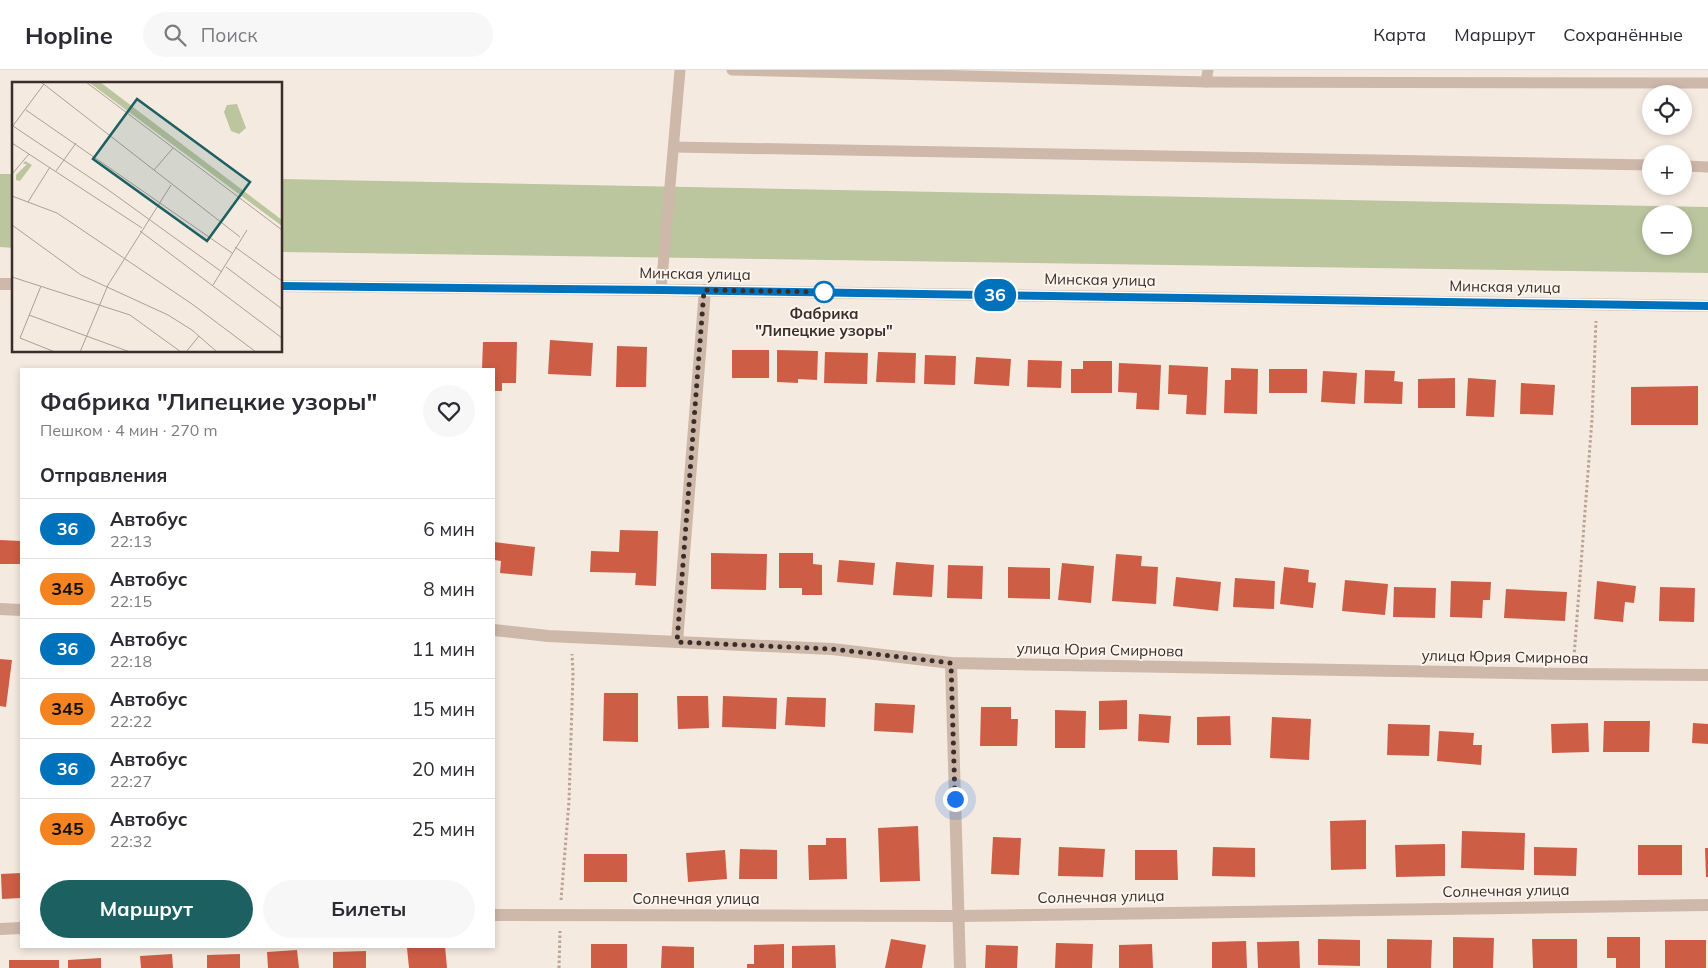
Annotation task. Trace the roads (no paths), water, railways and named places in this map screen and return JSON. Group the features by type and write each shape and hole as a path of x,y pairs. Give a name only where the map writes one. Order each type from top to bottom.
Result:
{"street":[{"name":"Минская улица","path":"282,286 704,290 1708,306"},
{"path":"677,642 704,290"},
{"path":"0,609 20,610"},
{"name":"улица Юрия Смирнова","path":"495,630 548,636 832,649 951,663 1708,675"},
{"path":"951,663 960,968"},
{"name":"Солнечная улица","path":"495,915 959,916 1708,904"},
{"path":"0,929 20,928"}],"lane":[{"path":"661,290 680,70"},
{"path":"732,70 1708,83"},
{"path":"674,147 1642,166"},
{"path":"1692,166 1708,166"}],"place":[{"name":"Фабрика \"Липецкие узоры\"","path":"824,292"}]}
